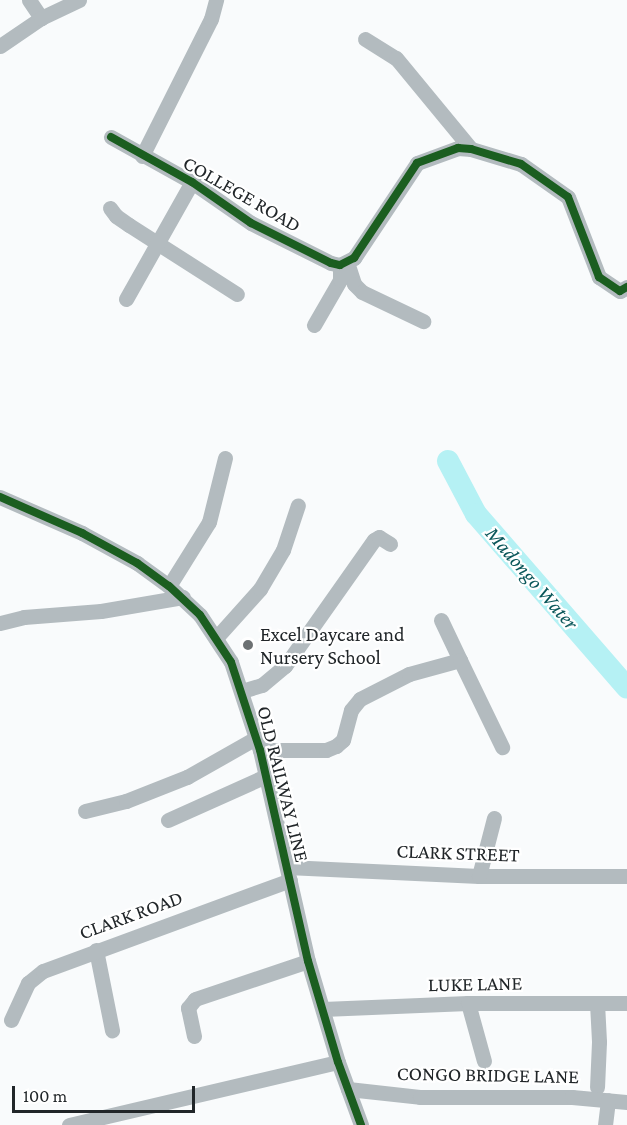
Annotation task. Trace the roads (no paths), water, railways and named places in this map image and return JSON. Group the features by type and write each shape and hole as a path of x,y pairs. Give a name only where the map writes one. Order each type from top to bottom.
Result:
{"street":[{"path":"29,0 41,18"},
{"path":"0,46 41,18 79,0"},
{"path":"142,156 211,19 216,0"},
{"path":"365,39 396,58 471,148"},
{"name":"COLLEGE ROAD","path":"111,137 192,182 251,223 331,263 344,264"},
{"path":"314,325 340,280 344,264 359,251 417,163 458,148 471,148 521,164 568,197 599,277 620,291 627,286"},
{"path":"126,299 192,182"},
{"path":"110,208 116,216 158,245 237,294"},
{"path":"344,264 354,284 362,292 423,321"},
{"path":"169,586 209,522 225,458"},
{"name":"OLD RAILWAY LINE","path":"0,496 82,533 137,563 183,597 216,638 231,662 258,744 308,961 338,1062 361,1125"},
{"path":"216,638 260,589 283,550 298,505"},
{"path":"242,691 262,685 285,666 374,540 380,537 390,544"},
{"path":"0,623 24,617 101,611 183,597"},
{"path":"441,620 502,747"},
{"path":"85,811 126,801 187,777 258,744 326,750 336,746 343,740 351,710 360,699 409,674 460,660"},
{"path":"168,820 266,776"},
{"path":"479,876 494,818"},
{"name":"CLARK STREET","path":"288,874 627,876"},
{"name":"CLARK ROAD","path":"11,1020 21,995 35,975 288,874"},
{"path":"96,950 112,1029"},
{"path":"194,1036 188,1008 195,999 308,961"},
{"path":"468,1003 484,1061"},
{"name":"LUKE LANE","path":"323,1010 468,1003 627,1003"},
{"path":"597,1003 599,1042 597,1087"},
{"path":"69,1125 338,1062"},
{"name":"CONGO BRIDGE LANE","path":"348,1089 420,1097 572,1097 627,1102"},
{"path":"605,1125 608,1100"}],"waterway":[{"name":"Madongo Water","path":"448,461 476,514 627,688"}],"place":[{"name":"Excel Daycare and Nursery School","path":"248,645"}]}
